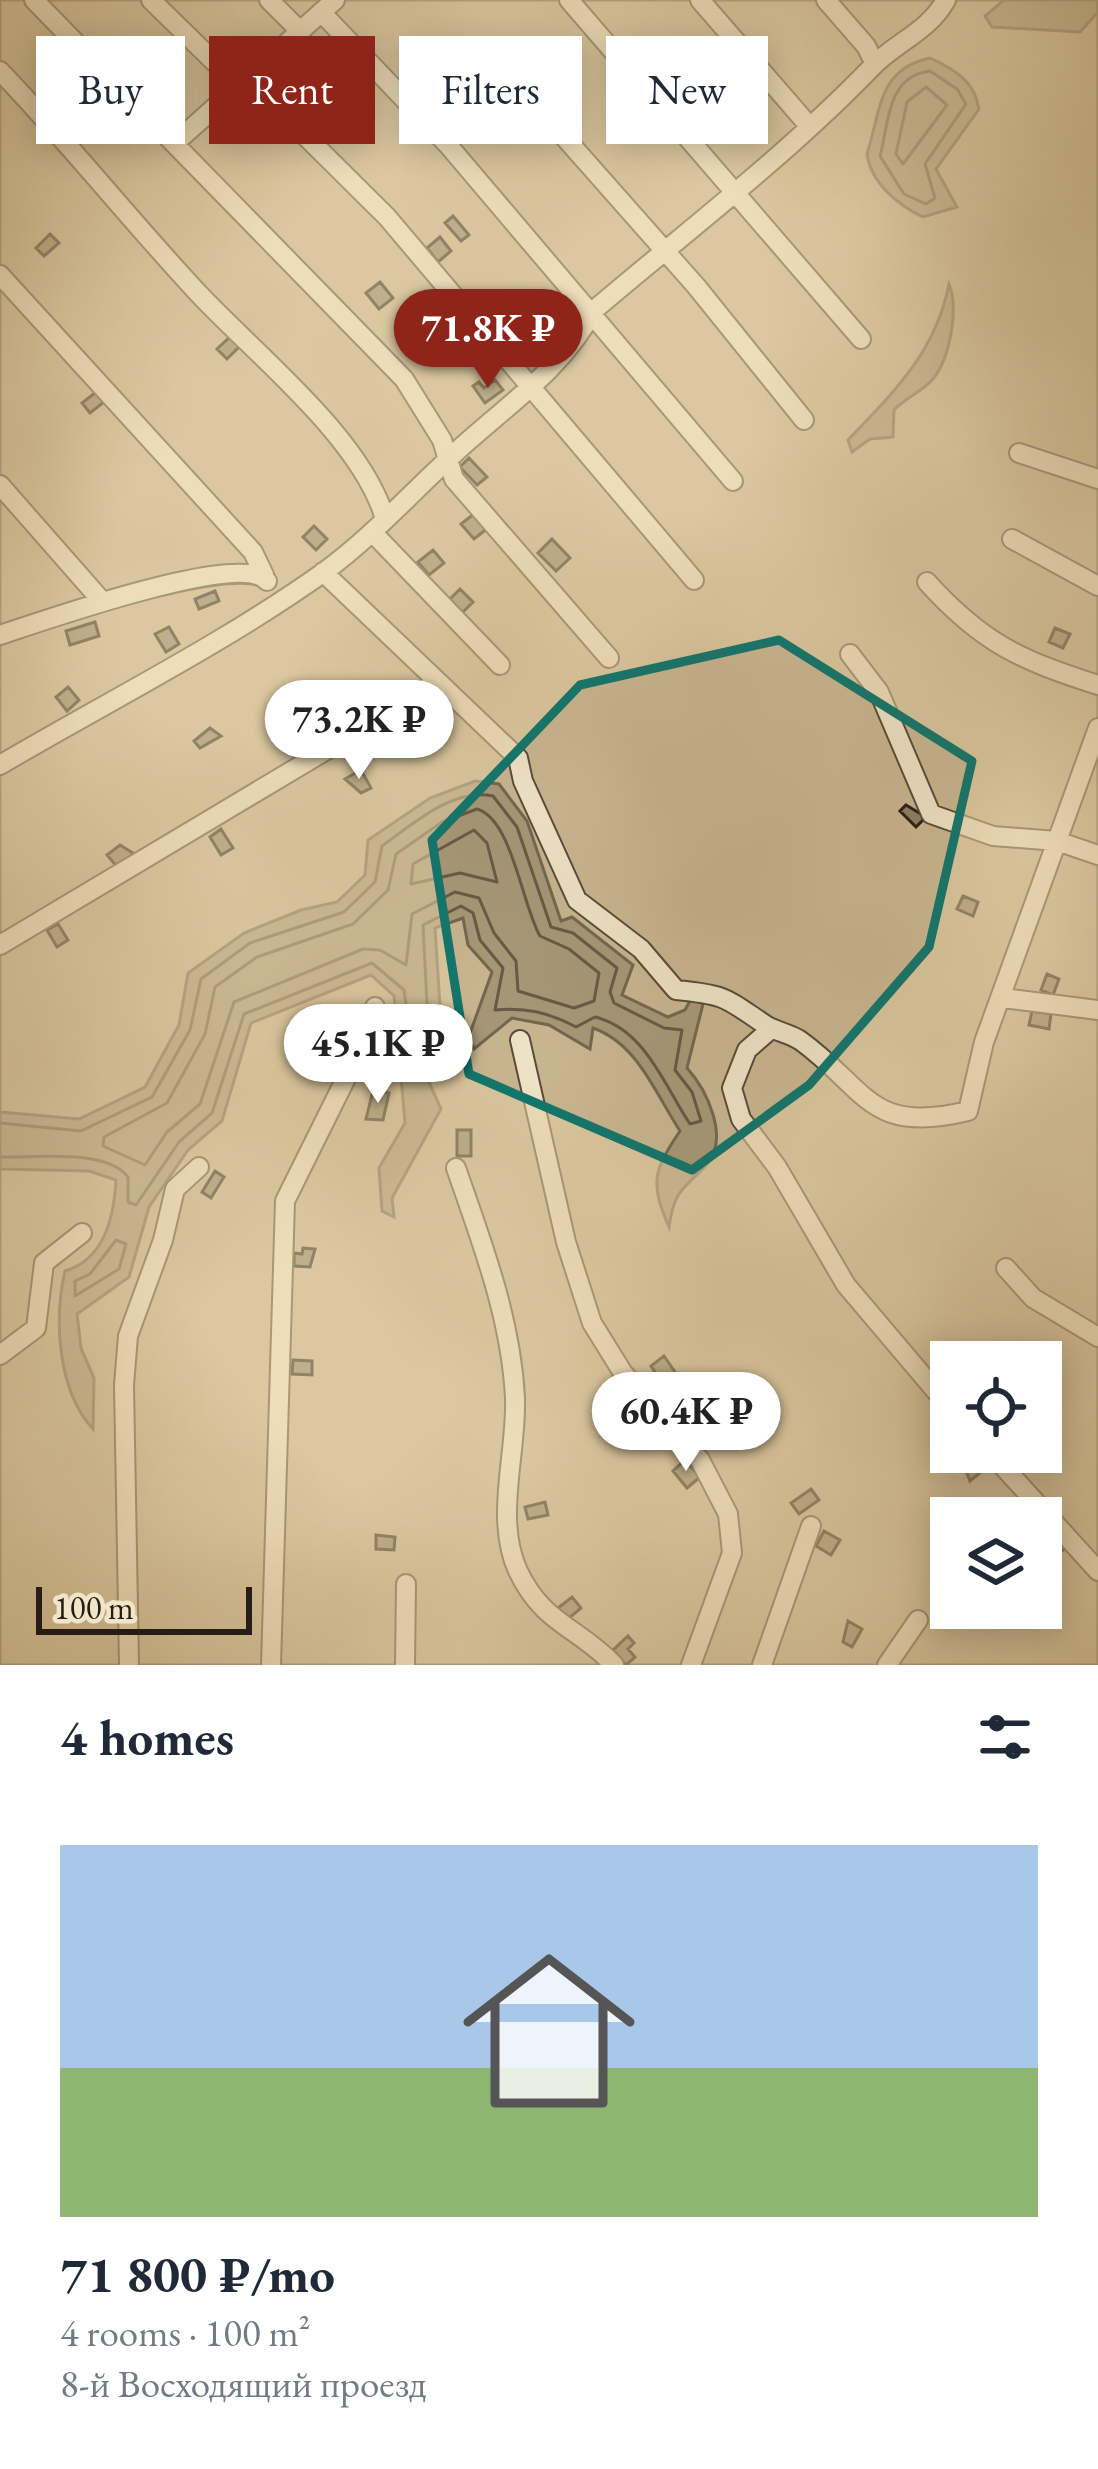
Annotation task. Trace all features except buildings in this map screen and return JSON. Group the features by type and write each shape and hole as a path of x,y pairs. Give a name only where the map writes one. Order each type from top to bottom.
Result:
{"street":[{"path":"34,0 70,36"},
{"path":"151,0 209,52"},
{"path":"269,0 300,31"},
{"path":"569,0 861,339"},
{"path":"700,0 810,128"},
{"path":"826,0 866,46 875,64"},
{"path":"0,765 323,572 531,388 579,338 593,311 838,107 875,64 934,21 946,0"},
{"path":"294,36 328,6 593,311 604,332 733,482"},
{"path":"0,71 195,290 333,434 376,488 379,526 500,665"},
{"path":"185,134 209,112"},
{"path":"178,144 404,379 448,458 454,478 609,658"},
{"path":"309,144 387,217 694,580"},
{"path":"570,144 804,420"},
{"path":"0,275 253,552 277,602"},
{"path":"1019,453 1098,479"},
{"path":"0,485 101,600"},
{"path":"1012,539 1098,586"},
{"path":"323,572 518,758 523,781 577,900 641,949 676,990 727,994 771,1028 799,1039 862,1100 901,1117 932,1120 968,1111 984,1042 1097,736"},
{"path":"0,635 101,600 185,581 264,575"},
{"path":"927,582 968,627 1032,664 1098,685"},
{"path":"850,654 879,692 932,814 993,836 1057,841 1098,855"},
{"path":"0,945 343,742 427,690 434,678"},
{"path":"1004,998 1098,1010"},
{"path":"271,1665 285,1201 353,1064 375,1035 375,1007"},
{"path":"771,1028 747,1050 732,1088 741,1119 777,1167 856,1299 930,1385"},
{"path":"520,1040 566,1242 592,1323 623,1373 700,1460 728,1514 733,1553 691,1665"},
{"path":"129,1665 124,1385 128,1336 163,1240 175,1189 199,1167"},
{"path":"457,1168 508,1336 515,1401 508,1510 517,1568 548,1617 598,1648 614,1665"},
{"path":"0,1355 36,1328 44,1263 82,1233"},
{"path":"1006,1268 1033,1298 1098,1337"},
{"path":"1009,1473 1098,1571"},
{"path":"762,1665 811,1526"},
{"path":"405,1665 406,1584"},
{"path":"887,1665 918,1620"}],"highlighted area":[{"path":"779,640 972,761 929,947 809,1085 692,1170 469,1074 432,840 580,685"}],"shaded area":[{"path":"0,0 1098,0 1098,1665 0,1665"}],"water":[{"path":"1004,0 1098,0 1098,12 1080,32 992,27 985,16"},
{"path":"930,58 962,77 979,109 936,169 957,207 923,217 887,192 867,154 891,82 913,63"},
{"path":"949,284 953,319 939,370 894,410 893,437 870,439 852,452 848,440 923,351"},
{"path":"475,781 499,784 527,821 561,921 572,917 633,965 622,995 668,1017 685,1010 692,997 703,1004 687,1068 713,1114 714,1153 677,1197 669,1227 657,1178 680,1131 634,1058 609,1035 593,1028 590,1049 549,1025 512,1018 474,1049 469,1036 492,972 468,945 463,918 435,928 440,1006 424,1071 441,1109 392,1198 394,1217 382,1211 379,1168 405,1123 394,996 371,975 251,1023 222,1121 188,1150 149,1207 129,1277 77,1314 81,1348 94,1378 93,1429 65,1374 60,1310 65,1271 90,1257 105,1235 116,1180 89,1171 0,1169 0,1112 79,1119 145,1087 179,1025 188,973 244,933 301,910 337,902 365,875 368,840 430,798"}]}
